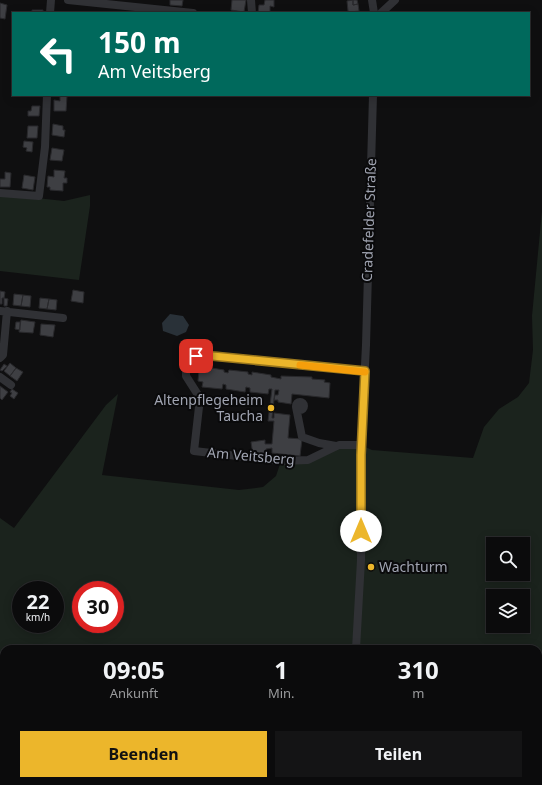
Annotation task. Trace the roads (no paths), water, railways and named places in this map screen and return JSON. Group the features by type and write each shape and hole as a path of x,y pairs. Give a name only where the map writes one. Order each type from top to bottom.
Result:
{"street":[{"path":"50,12 51,0"},
{"path":"68,0 105,2 185,12"},
{"path":"251,0 252,12"},
{"path":"372,0 374,12"},
{"path":"382,12 395,0"},
{"path":"0,193 39,196 45,147 47,96"},
{"name":"Cradefelder Straße","path":"365,371 373,96"},
{"path":"0,358 2,355 4,311 63,318"},
{"name":"Am Veitsberg","path":"361,445 336,446 308,460 281,461 194,451 200,398 186,376 188,365 191,360 196,356 202,355 365,371"},
{"path":"356,645 361,560 361,445 365,371"},
{"path":"0,377 11,385"},
{"path":"296,407 302,437 318,444 336,446"}],"place":[{"name":"Altenpflegeheim Taucha","path":"271,408"},
{"name":"Wachturm","path":"371,567"}]}
